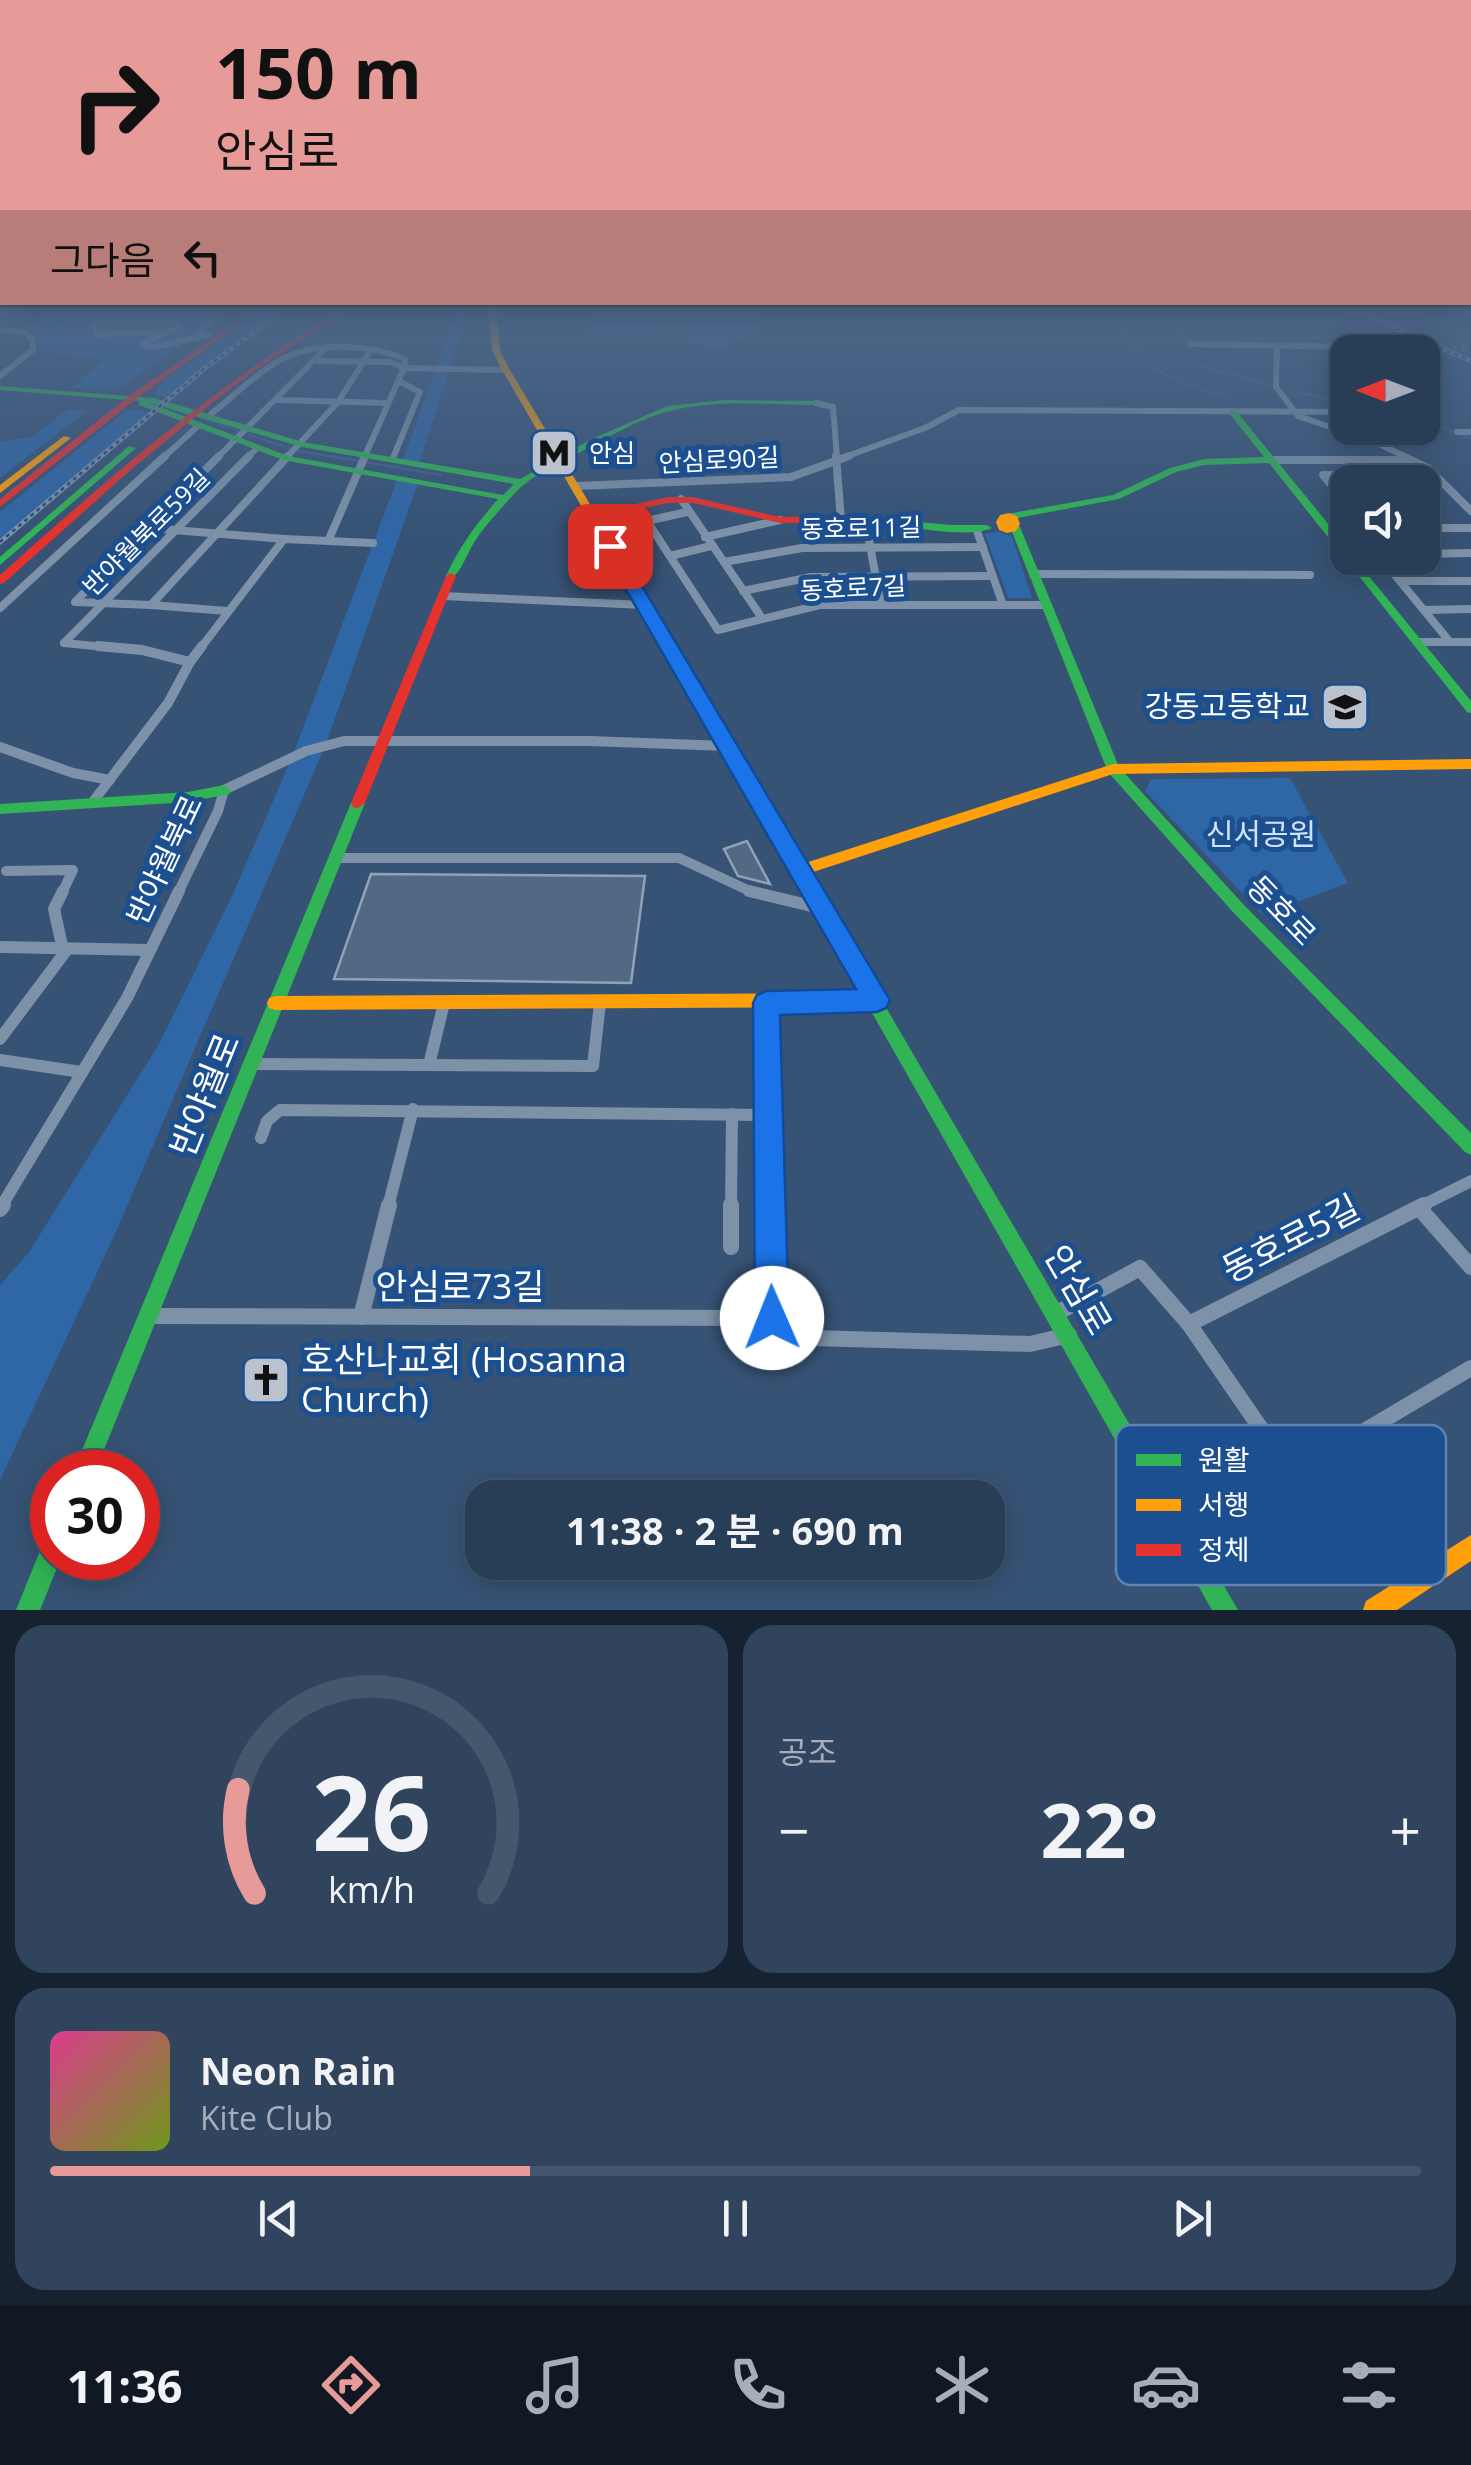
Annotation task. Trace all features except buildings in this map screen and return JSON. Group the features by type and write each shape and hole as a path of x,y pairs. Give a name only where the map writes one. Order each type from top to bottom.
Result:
{"main road":[{"path":"0,504 142,384"},
{"path":"0,490 146,384"},
{"path":"200,410 225,384"},
{"path":"0,562 162,429 200,410 231,384"},
{"name":"안심로","path":"514,384 824,909 1121,1425"},
{"path":"0,388 128,396 200,410 300,444 394,458 506,498"},
{"name":"반야월로","path":"93,1450 461,552 521,482 664,409 720,401 816,403"},
{"path":"200,410 236,441 286,458 358,470 521,482"},
{"path":"1233,413 1330,534"},
{"path":"0,581 162,429"},
{"path":"592,516 708,502 780,520 903,520 952,531 998,525 1126,494 1174,470 1204,462 1271,460"},
{"name":"동호로","path":"998,525 1034,574 1113,769 1237,906 1471,1146"},
{"path":"1363,575 1471,709"},
{"path":"801,870 1113,769 1471,764"},
{"path":"0,809 188,798 224,790"},
{"path":"275,1002 877,1000"},
{"path":"1446,1563 1471,1547"},
{"path":"28,1610 40,1580"},
{"name":"안심로","path":"1212,1585 1226,1610"},
{"path":"1374,1610 1412,1585"}],"street":[{"path":"0,608 200,410 242,384"},
{"path":"227,611 75,602 293,384"},
{"path":"152,606 338,402 350,384"},
{"path":"329,539 397,384"},
{"path":"394,458 420,392 404,384"},
{"path":"1276,384 1294,413 1378,443 1428,468 1471,510"},
{"path":"278,400 388,403"},
{"path":"816,403 833,407 841,520"},
{"name":"안심로90길","path":"576,486 781,478 924,428 959,410 1233,413"},
{"path":"1233,413 1330,412"},
{"path":"1457,432 1471,432"},
{"name":"반야월북로59길","path":"190,662 142,650 64,643 256,449"},
{"path":"1271,460 1410,460"},
{"path":"1334,460 1339,465"},
{"path":"684,506 762,618"},
{"name":"동호로7길","path":"684,506 647,521 718,630 820,605 1044,605"},
{"path":"866,519 880,605"},
{"path":"705,537 780,520"},
{"path":"998,525 983,547 1003,605"},
{"path":"149,528 373,542"},
{"path":"1440,528 1471,528"},
{"path":"92,803 168,703 190,662 227,611 284,539"},
{"path":"670,556 712,546"},
{"name":"동호로11길","path":"724,562 802,548 983,547"},
{"path":"1440,554 1471,554"},
{"path":"1034,574 1310,575"},
{"path":"1395,575 1450,642"},
{"path":"743,591 811,577 992,576"},
{"path":"1402,581 1471,581"},
{"path":"442,596 646,605"},
{"path":"1424,610 1471,609"},
{"path":"1418,642 1471,642"},
{"path":"224,790 322,746 383,741 589,741 727,746"},
{"path":"0,747 73,774 110,780"},
{"name":"반야월북로","path":"0,1209 127,998 218,811 224,790"},
{"path":"334,858 678,858 756,894 824,909"},
{"path":"0,1039 64,950 54,909 73,870 6,871"},
{"name":"반야월북로","path":"0,947 150,950"},
{"path":"429,1065 444,1003"},
{"path":"250,1064 593,1066 600,1003"},
{"path":"766,1003 772,1318"},
{"path":"0,1060 81,1072"},
{"path":"361,1317 414,1109"},
{"path":"261,1138 267,1121 280,1110 769,1115"},
{"path":"731,1247 732,1114"},
{"name":"동호로5길","path":"1189,1324 1471,1181"},
{"path":"1420,1208 1471,1267"},
{"path":"1057,1313 1140,1268 1189,1324 1258,1425"},
{"name":"안심로73길","path":"147,1316 772,1318 811,1338 1030,1344 1070,1335"},
{"path":"1375,1425 1471,1368"}],"green space":[{"path":"76,384 125,384 118,389 72,388"},
{"path":"183,384 166,397 154,395 158,385"},
{"path":"430,384 445,384 419,463 403,460"},
{"path":"68,409 88,410 0,478 0,442 32,437"},
{"path":"137,409 149,413 0,538 0,512 124,412"},
{"path":"398,477 419,480 326,744 115,1234 0,1480 0,1285 29,1252 159,1044 233,894 292,757"},
{"path":"998,531 1012,536 1032,598 1008,598 985,534"},
{"name":"신서공원","path":"1290,778 1348,883 1263,915 1145,791 1151,779"}],"waterway":[{"path":"1188,384 1226,396"},
{"path":"1297,392 1330,399"},
{"path":"166,408 188,414"},
{"path":"201,418 294,450 441,475"},
{"path":"1440,426 1453,432"},
{"path":"1460,434 1471,438"}],"railway":[{"path":"0,542 186,384"}],"traffic: fast":[{"path":"0,388 154,400 302,444 521,482"},
{"path":"142,403 286,458 506,498"},
{"path":"451,576 480,527 519,484 617,430 658,412 688,405 816,403"},
{"path":"1233,413 1330,533"},
{"path":"0,562 132,448"},
{"path":"1012,516 1116,497 1173,470 1204,462 1271,460"},
{"path":"849,519 987,528"},
{"path":"1015,527 1113,769 1237,907 1471,1146"},
{"path":"1363,575 1471,709"},
{"path":"684,672 1119,1425"},
{"path":"0,809 188,797 224,790"},
{"path":"93,1450 358,803"},
{"path":"28,1610 40,1580"},
{"path":"1212,1585 1226,1610"}],"traffic: slow":[{"path":"514,384 684,672"},
{"path":"0,490 67,438"},
{"path":"1008,516 1015,523 1008,530 1001,523 1008,516"},
{"path":"801,870 1113,769 1471,764"},
{"path":"275,1003 877,1000"},
{"path":"1446,1563 1471,1547"},
{"path":"1375,1610 1413,1585"}],"traffic: jam":[{"path":"0,504 151,384"},
{"path":"0,581 166,435 231,384"},
{"path":"592,516 668,500 693,500 780,520 849,519"},
{"path":"358,803 451,576"}],"place":[{"name":"안심","path":"554,453"},
{"name":"강동고등학교","path":"1345,707"},
{"name":"호산나교회 (Hosanna Church)","path":"266,1380"}],"route":[{"path":"610,546 877,1000 766,1003 772,1318"}]}
